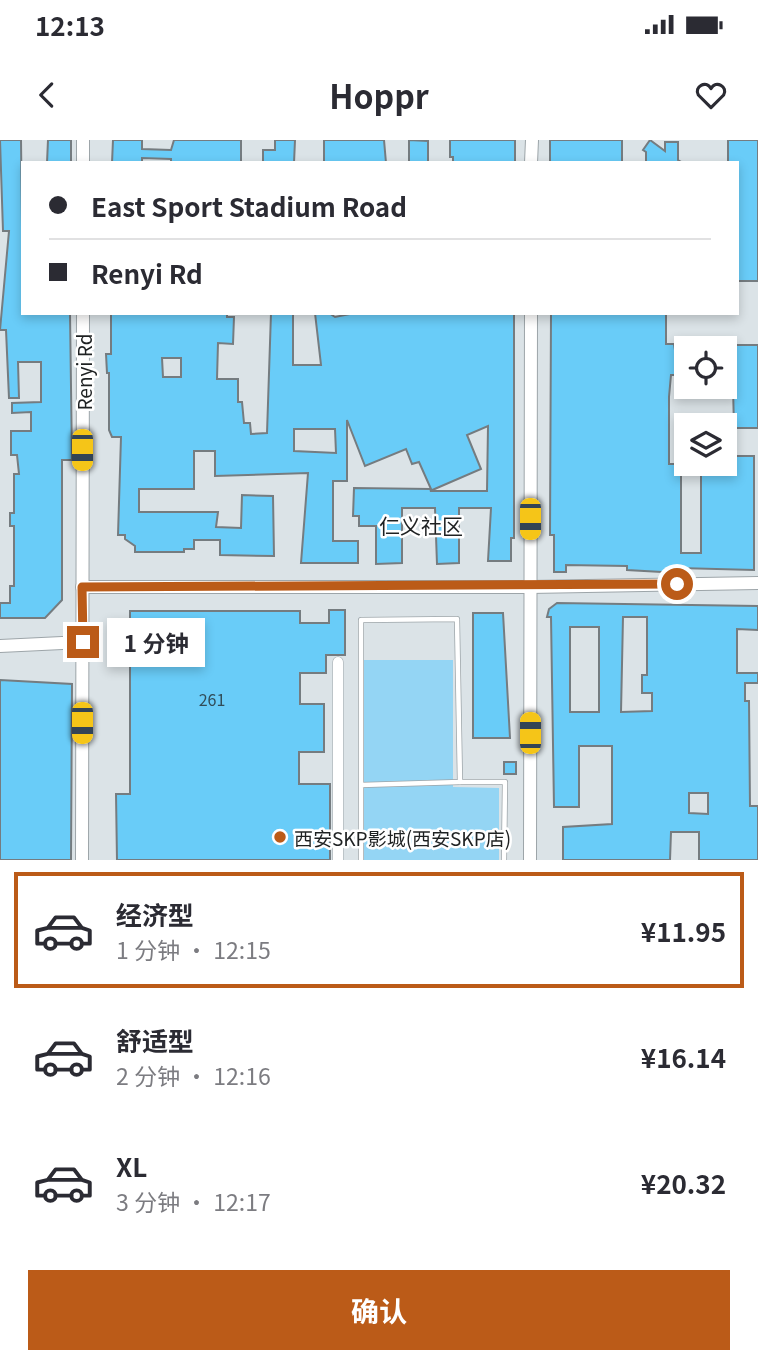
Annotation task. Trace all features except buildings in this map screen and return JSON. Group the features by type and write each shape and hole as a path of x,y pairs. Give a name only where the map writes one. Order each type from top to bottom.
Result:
{"street":[{"path":"83,140 83,161"},
{"path":"531,161 532,140"},
{"name":"Renyi Rd","path":"82,860 83,315"},
{"path":"530,860 531,315"},
{"path":"82,587 530,587 758,583"},
{"path":"0,646 83,642"},
{"path":"338,662 338,860"}],"lane":[{"path":"361,860 361,620 457,619 460,782"},
{"path":"360,785 505,782 504,860"}],"shaded area":[{"path":"364,660 453,660 453,787 499,788 499,860 364,860"}],"place":[{"name":"西安SKP影城(西安SKP店)","path":"280,837"}],"district":[{"name":"仁义社区","path":"421,525"}],"route":[{"path":"83,642 82,587 530,587 677,584"}]}
